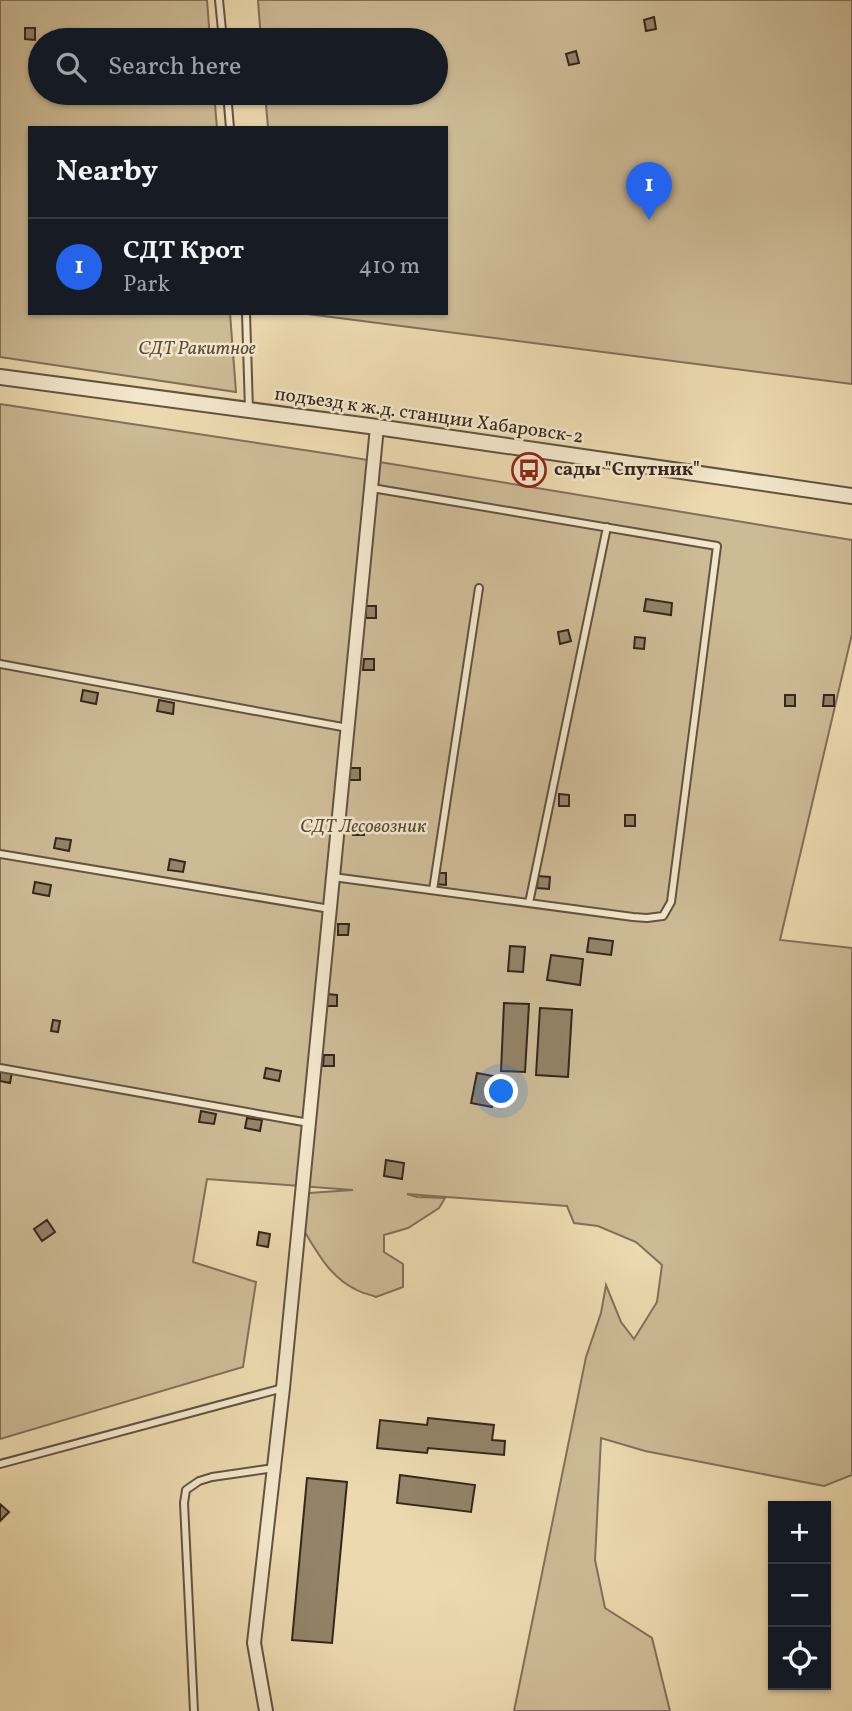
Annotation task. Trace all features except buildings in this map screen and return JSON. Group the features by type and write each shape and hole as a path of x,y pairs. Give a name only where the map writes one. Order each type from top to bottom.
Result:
{"street":[{"name":"подъезд к ж.д. станции Хабаровск-2","path":"0,377 377,427 852,496"},
{"path":"266,1711 254,1643 283,1388 377,427"}],"lane":[{"path":"219,0 222,28"},
{"path":"228,105 230,126"},
{"path":"246,315 249,410"},
{"path":"333,877 647,918 663,916 671,902 717,545 371,488"},
{"path":"528,903 607,527"},
{"path":"433,890 479,588"},
{"path":"0,664 348,728"},
{"path":"0,854 330,909"},
{"path":"0,1069 309,1123"},
{"path":"0,1464 283,1388"},
{"path":"194,1711 184,1503 186,1490 198,1481 212,1477 274,1468"}],"green space":[{"name":"СДТ Ракитное","path":"0,0 207,0 209,28 28,28 28,105 215,105 217,126 28,126 28,315 230,315 236,392 0,357"},
{"path":"258,0 852,0 852,384 316,315 448,315 448,126 268,126 266,105 448,105 448,28 260,28"},
{"name":"СДТ Лесовозник","path":"0,404 337,455 852,540 852,634 780,940 852,948 852,1475 824,1486 645,1451 601,1438 595,1560 605,1608 652,1638 670,1711 514,1711 586,1357 601,1313 606,1285 621,1322 634,1339 657,1302 662,1265 636,1242 598,1226 574,1223 567,1206 407,1194 445,1198 439,1208 408,1228 384,1235 384,1252 403,1264 403,1287 376,1297 357,1290 338,1278 303,1229 309,1193 353,1190 207,1179 193,1262 256,1282 243,1367 0,1439"}],"place":[{"name":"СДТ Крот","path":"649,220"},
{"name":"сады \"Спутник\"","path":"529,470"}]}
